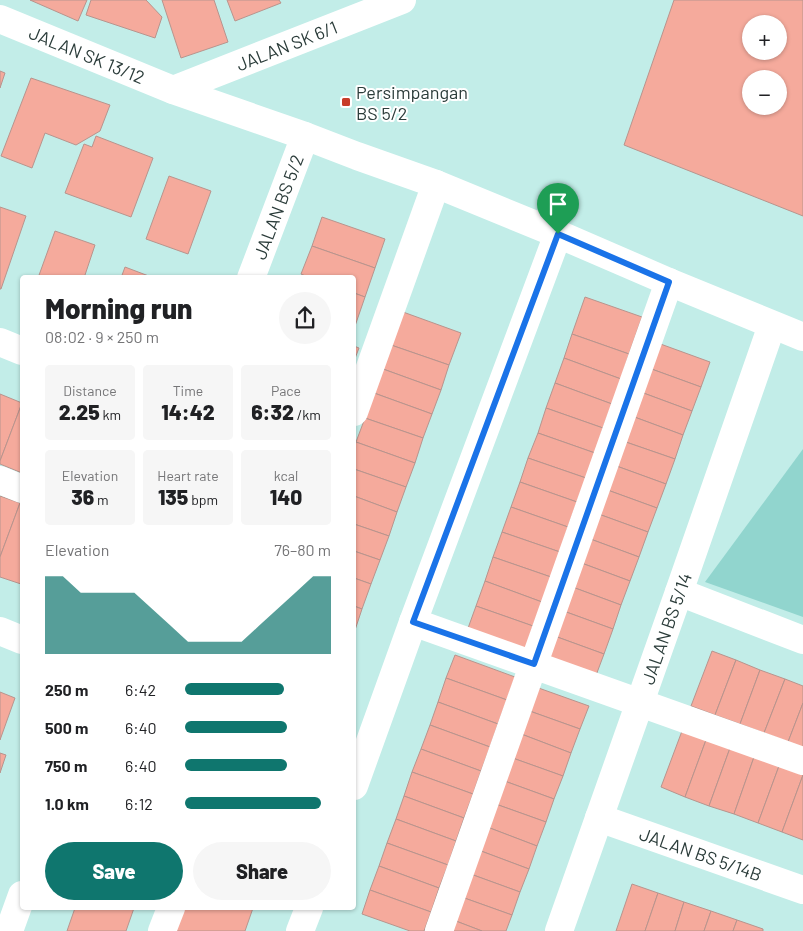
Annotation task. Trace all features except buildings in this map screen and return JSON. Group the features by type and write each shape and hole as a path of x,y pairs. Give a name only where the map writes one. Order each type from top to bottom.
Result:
{"street":[{"name":"JALAN SK 6/1","path":"173,90 402,0"},
{"name":"JALAN SK 13/12","path":"0,19 173,90 436,184 803,337"},
{"name":"JALAN BS 5/2","path":"252,275 306,136"},
{"path":"356,406 436,184"},
{"path":"356,773 360,748 413,622 558,234"},
{"path":"439,931 669,282"},
{"name":"JALAN BS 5/14","path":"559,931 772,325"},
{"path":"0,342 20,350"},
{"path":"0,480 20,488"},
{"path":"679,592 803,640"},
{"path":"413,622 803,760"},
{"path":"0,631 20,639"},
{"name":"JALAN BS 5/14B","path":"599,818 803,890"},
{"path":"9,931 20,901"},
{"path":"162,931 169,910"},
{"path":"300,931 308,910"}],"shaded area":[{"path":"803,449 803,617 705,582"}],"place":[{"name":"Persimpangan BS 5/2","path":"346,102"}],"route":[{"path":"558,234 669,282 534,664 413,622 558,234"}]}
